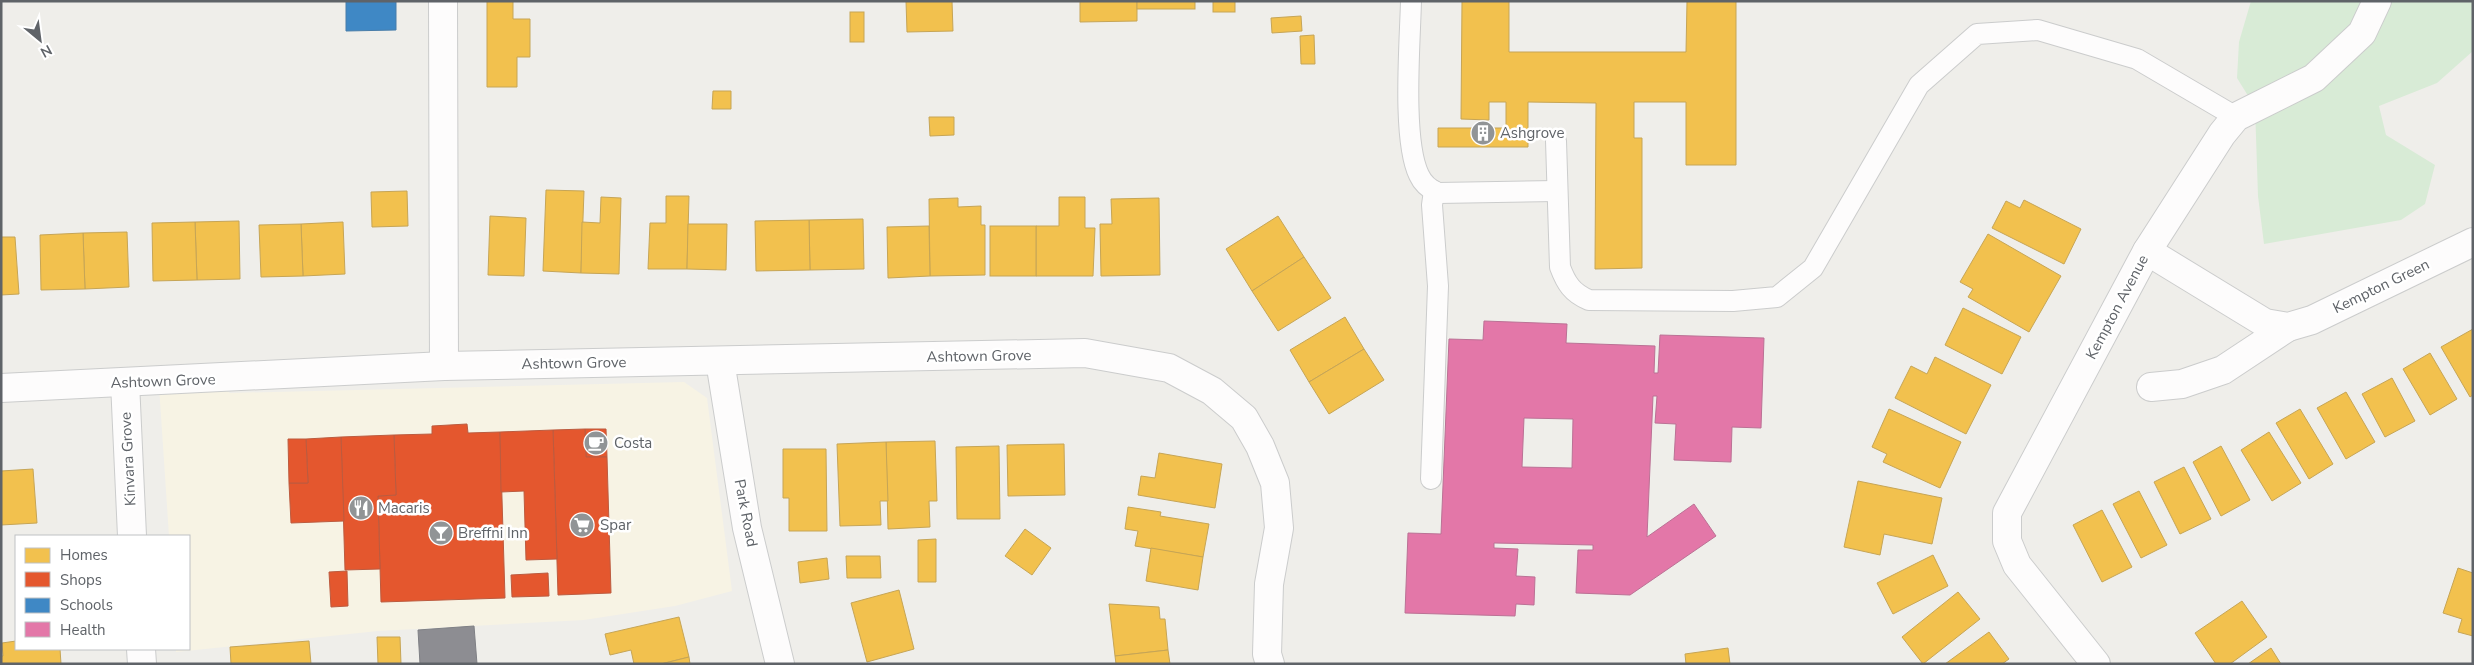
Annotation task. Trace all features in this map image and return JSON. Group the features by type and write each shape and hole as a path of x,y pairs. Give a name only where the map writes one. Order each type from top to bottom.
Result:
{"street":[{"path":"443,1 444,366"},
{"name":"Kempton Avenue","path":"2096,664 2017,564 2008,541 2007,513 2147,251 2222,134 2236,117 2314,78 2362,33 2377,1"},
{"name":"Kempton Green","path":"2151,386 2182,384 2223,370 2288,327 2312,320 2473,242"},
{"name":"Kempton Green","path":"2147,251 2265,323 2288,327"},
{"name":"Ashtown Grove","path":"1,388 444,366 720,362 1084,353 1169,368 1212,391 1244,418 1260,446 1275,484 1278,528 1269,584 1267,654 1270,664"},
{"name":"Park Road","path":"720,362 747,528 780,664"},
{"name":"Kinvara Grove","path":"125,382 132,535"},
{"path":"141,650 142,664"}],"lane":[{"path":"1411,1 1409,104 1412,155 1419,175 1427,187 1434,191 1556,191"},
{"path":"1556,141 1556,191 1560,267 1565,281 1576,295 1589,300 1733,301 1778,297 1812,268 1919,85 1977,34 2038,30 2137,59 2236,117"},
{"path":"1431,480 1438,286 1432,204 1434,191"}],"shaded area":[{"path":"684,382 707,398 732,591 675,606 584,620 378,631 176,652 176,650 190,650 190,535 169,535 159,386 218,384 230,393"}],"green space":[{"path":"2251,1 2473,1 2473,51 2437,83 2379,106 2386,135 2435,165 2425,204 2401,220 2264,244 2258,196 2255,107 2237,78 2239,42"}],"building: Homes":[{"path":"487,1 513,1 513,19 530,19 530,57 517,57 517,87 487,87"},
{"path":"906,1 952,1 953,31 907,32"},
{"path":"1080,1 1137,1 1137,21 1080,22"},
{"path":"1137,1 1195,1 1195,9 1137,9"},
{"path":"1213,1 1235,1 1235,12 1213,12"},
{"name":"Ashgrove","path":"1462,1 1509,1 1509,52 1686,52 1687,1 1736,1 1736,165 1686,165 1686,102 1634,102 1634,138 1642,138 1642,268 1595,269 1596,103 1528,102 1528,147 1438,147 1438,128 1506,128 1506,102 1489,102 1489,120 1461,119"},
{"path":"850,12 864,12 864,42 850,42"},
{"path":"1301,16 1302,31 1272,33 1271,18"},
{"path":"1314,35 1315,64 1301,64 1300,36"},
{"path":"713,91 731,91 731,109 712,109"},
{"path":"929,117 954,117 954,135 930,136"},
{"path":"546,190 584,191 581,273 543,271"},
{"path":"407,191 408,226 372,227 371,192"},
{"path":"666,196 689,196 687,269 648,269 650,223 666,223"},
{"path":"601,197 621,198 619,274 581,273 582,222 600,223"},
{"path":"1059,197 1085,197 1085,228 1095,228 1093,276 1036,276 1036,226 1059,226"},
{"path":"958,198 958,207 981,206 981,225 985,225 985,275 930,276 929,199"},
{"path":"1159,198 1160,275 1101,276 1100,224 1112,224 1111,199"},
{"path":"2024,200 2081,229 2064,264 1992,228 2006,201 2020,208"},
{"path":"490,216 526,218 524,276 488,275"},
{"path":"1278,216 1304,257 1252,291 1226,249"},
{"path":"863,219 864,269 810,270 809,220"},
{"path":"809,220 810,270 756,271 755,221"},
{"path":"239,221 240,279 197,280 195,222"},
{"path":"195,222 197,280 153,281 152,223"},
{"path":"343,222 345,274 303,276 301,224"},
{"path":"301,224 303,276 261,277 259,225"},
{"path":"688,224 727,224 726,270 687,269"},
{"path":"929,226 930,276 888,278 887,227"},
{"path":"990,226 1036,226 1036,276 990,276"},
{"path":"127,232 129,287 85,289 83,233"},
{"path":"83,233 85,289 41,290 40,235"},
{"path":"1988,234 2061,276 2029,332 1968,297 1973,289 1960,282"},
{"path":"1,237 15,237 19,294 1,295"},
{"path":"1304,257 1331,298 1278,331 1252,291"},
{"path":"1963,308 2021,337 2002,374 1945,345"},
{"path":"1345,317 1364,349 1309,382 1290,350"},
{"path":"2473,329 2473,395 2470,397 2441,347"},
{"path":"1364,349 1384,380 1329,414 1309,382"},
{"path":"2430,353 2457,399 2430,415 2403,369"},
{"path":"1935,357 1991,385 1966,434 1895,398 1911,366 1927,374"},
{"path":"2392,378 2415,421 2385,437 2362,394"},
{"path":"2346,392 2375,442 2346,459 2317,408"},
{"path":"1889,409 1961,442 1940,488 1883,462 1887,454 1872,447"},
{"path":"2300,409 2333,464 2309,479 2276,423"},
{"path":"2269,432 2301,483 2272,501 2241,450"},
{"path":"935,441 937,501 929,501 930,527 888,529 886,442"},
{"path":"886,442 888,501 880,501 881,525 840,526 837,444"},
{"path":"1064,444 1065,495 1008,496 1007,445"},
{"path":"999,446 1000,519 957,519 956,447"},
{"path":"2221,446 2250,500 2221,516 2193,462"},
{"path":"783,449 826,449 827,531 789,531 789,498 783,498"},
{"path":"1159,453 1222,464 1215,508 1138,495 1141,476 1155,478"},
{"path":"2184,467 2211,519 2180,534 2154,482"},
{"path":"33,469 37,523 1,525 1,471"},
{"path":"1858,481 1942,498 1932,544 1884,534 1880,555 1844,547"},
{"path":"2139,491 2167,545 2141,558 2113,504"},
{"path":"1128,507 1161,512 1160,516 1209,524 1203,557 1135,546 1138,531 1125,529"},
{"path":"2102,510 2132,567 2102,582 2073,525"},
{"path":"1025,529 1051,548 1032,575 1005,556"},
{"path":"936,539 936,582 918,582 918,540"},
{"path":"1151,548 1203,557 1198,590 1146,581"},
{"path":"1933,555 1948,586 1893,614 1877,583"},
{"path":"846,556 880,556 881,578 847,578"},
{"path":"827,558 829,579 800,583 798,562"},
{"path":"2458,568 2473,573 2473,636 2458,632 2462,619 2443,613"},
{"path":"899,590 914,649 867,662 851,603"},
{"path":"1958,592 1980,619 1923,664 1902,637"},
{"path":"2242,601 2267,637 2230,664 2216,664 2195,633"},
{"path":"1109,604 1159,607 1160,619 1165,619 1168,650 1115,656"},
{"path":"679,617 689,657 661,664 634,664 631,650 610,655 605,634"},
{"path":"1989,632 2009,659 2002,664 1945,664"},
{"path":"377,637 400,637 401,664 378,664"},
{"path":"15,641 15,650 60,650 61,664 1,664 1,656 3,656 2,643"},
{"path":"309,641 311,664 231,664 230,647"},
{"path":"1728,648 1730,664 1686,664 1685,654"},
{"path":"2271,648 2281,664 2248,664"},
{"path":"1168,650 1170,664 1116,664 1115,656"},
{"path":"689,657 690,664 661,664"}],"building: Shops":[{"name":"Breffni Inn","path":"467,424 468,433 500,432 505,598 381,602 378,496 396,495 394,435 432,434 432,426"},
{"name":"Costa","path":"585,429 606,429 607,457 586,457"},
{"name":"Spar","path":"585,429 586,457 607,457 611,593 558,595 553,430"},
{"path":"553,430 557,559 526,560 524,491 501,492 500,432"},
{"name":"Macaris","path":"394,435 396,495 378,496 380,569 345,570 341,437"},
{"path":"341,437 344,521 291,523 289,483 308,483 306,439"},
{"path":"288,439 306,439 308,483 289,483"},
{"path":"347,571 348,606 331,607 329,572"},
{"path":"548,573 549,596 512,597 511,575"}],"building: Schools":[{"path":"346,1 396,1 396,30 346,31"}],"building: Health":[{"path":"1484,321 1567,324 1566,343 1655,346 1654,373 1658,373 1660,335 1764,338 1761,428 1732,427 1731,462 1674,460 1676,424 1655,423 1657,396 1653,396 1647,537 1694,504 1716,536 1630,595 1576,593 1578,550 1593,550 1593,545 1494,543 1494,548 1518,549 1516,576 1535,577 1534,605 1516,604 1515,616 1405,613 1408,533 1441,534 1449,339 1483,340","holes":["1524,418 1573,419 1572,468 1522,467"]}],"building: Industry":[{"path":"474,626 477,664 420,664 418,630"}],"place":[{"name":"Ashgrove","path":"1483,133"},
{"name":"Costa","path":"596,443"},
{"name":"Macaris","path":"361,508"},
{"name":"Spar","path":"582,525"},
{"name":"Breffni Inn","path":"441,533"}]}
